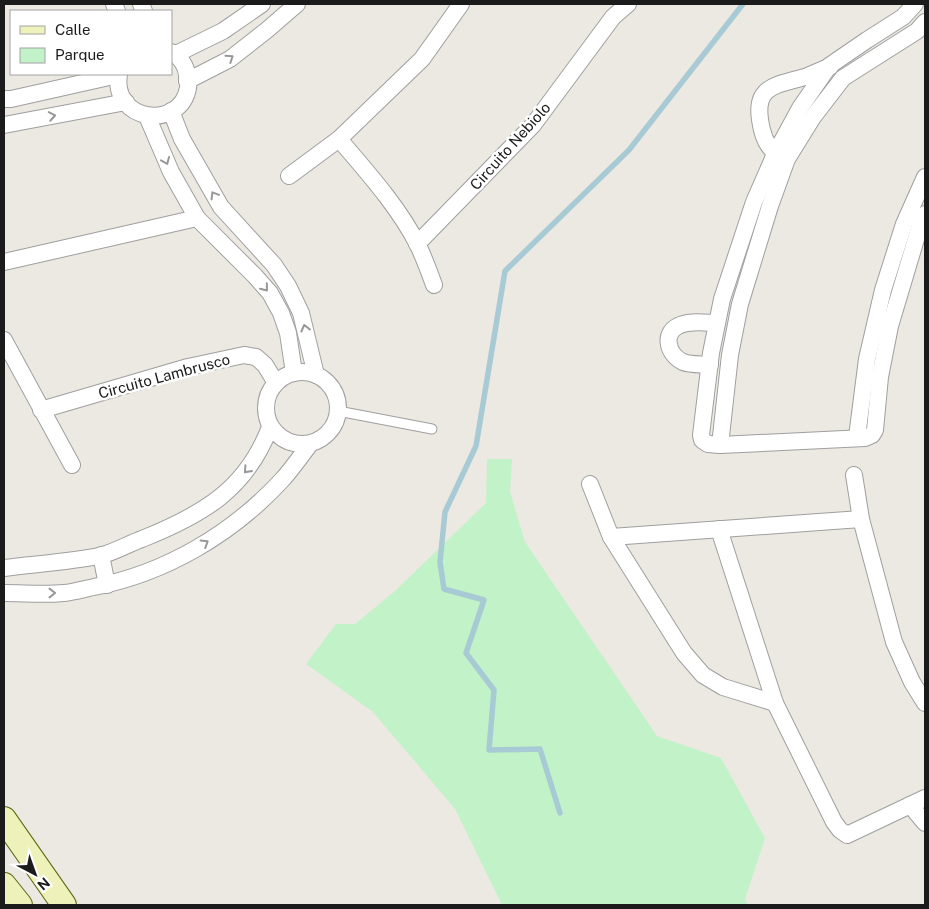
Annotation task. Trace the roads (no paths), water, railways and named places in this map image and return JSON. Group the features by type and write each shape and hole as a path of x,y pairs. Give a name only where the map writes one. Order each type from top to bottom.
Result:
{"main road":[{"path":"4,819 64,905"},
{"path":"4,885 20,905"}],"street":[{"path":"119,75 120,93 130,108 147,116 165,115 180,104 188,88 187,70 174,53 223,31 262,4"},
{"path":"188,81 230,59 297,4"},
{"path":"289,176 339,139 422,60 461,4"},
{"name":"Circuito Nebiolo","path":"417,244 533,125 614,10 628,4"},
{"path":"781,156 765,140 760,118 760,101 765,92 774,85 807,76 829,66 903,17 915,4"},
{"path":"720,445 730,355 740,304 770,206 781,156 843,78 923,31 903,17"},
{"path":"829,66 843,78"},
{"path":"829,66 800,108 781,156 754,202 737,249 722,299 710,359 702,440 708,444 720,445 857,438 872,435 875,430 880,378 890,326 925,214"},
{"path":"4,99 115,75"},
{"path":"4,125 126,102"},
{"path":"172,110 182,139 221,208 274,265 288,286 301,313 316,375"},
{"path":"147,116 171,172 197,218 270,293 281,313 288,333 294,373"},
{"path":"339,139 373,178 417,244 434,284"},
{"path":"857,438 867,359 883,290 904,224 925,177"},
{"path":"4,262 197,218"},
{"path":"737,249 755,253"},
{"path":"717,323 686,323 674,329 668,336 668,344 677,359 686,363 730,355"},
{"path":"4,340 72,465"},
{"name":"Circuito Lambrusco","path":"41,410 188,367 244,354 256,357 265,365 276,383"},
{"path":"305,372 316,375 326,381 338,400 336,421 332,429 319,441 298,445 287,442 270,427 266,416 266,404 269,393 276,383 294,373 305,372"},
{"path":"4,568 101,555 167,529 212,504 227,493 253,463 263,446 270,427"},
{"path":"4,593 65,593 107,585 146,574 182,557 216,536 250,510 276,486 310,444"},
{"path":"854,475 861,518 894,642 912,682 925,703"},
{"path":"590,484 611,537 684,653 703,675 723,687 775,703"},
{"path":"611,537 861,518"},
{"path":"719,529 775,703 834,822 847,835 918,801 925,823"},
{"path":"101,555 107,585"}],"lane":[{"path":"338,411 432,429"}],"waterway":[{"path":"560,813 540,749 489,750 494,690 466,653 484,600 444,589 440,562 445,512 476,446 505,271 629,150 743,4"}]}
